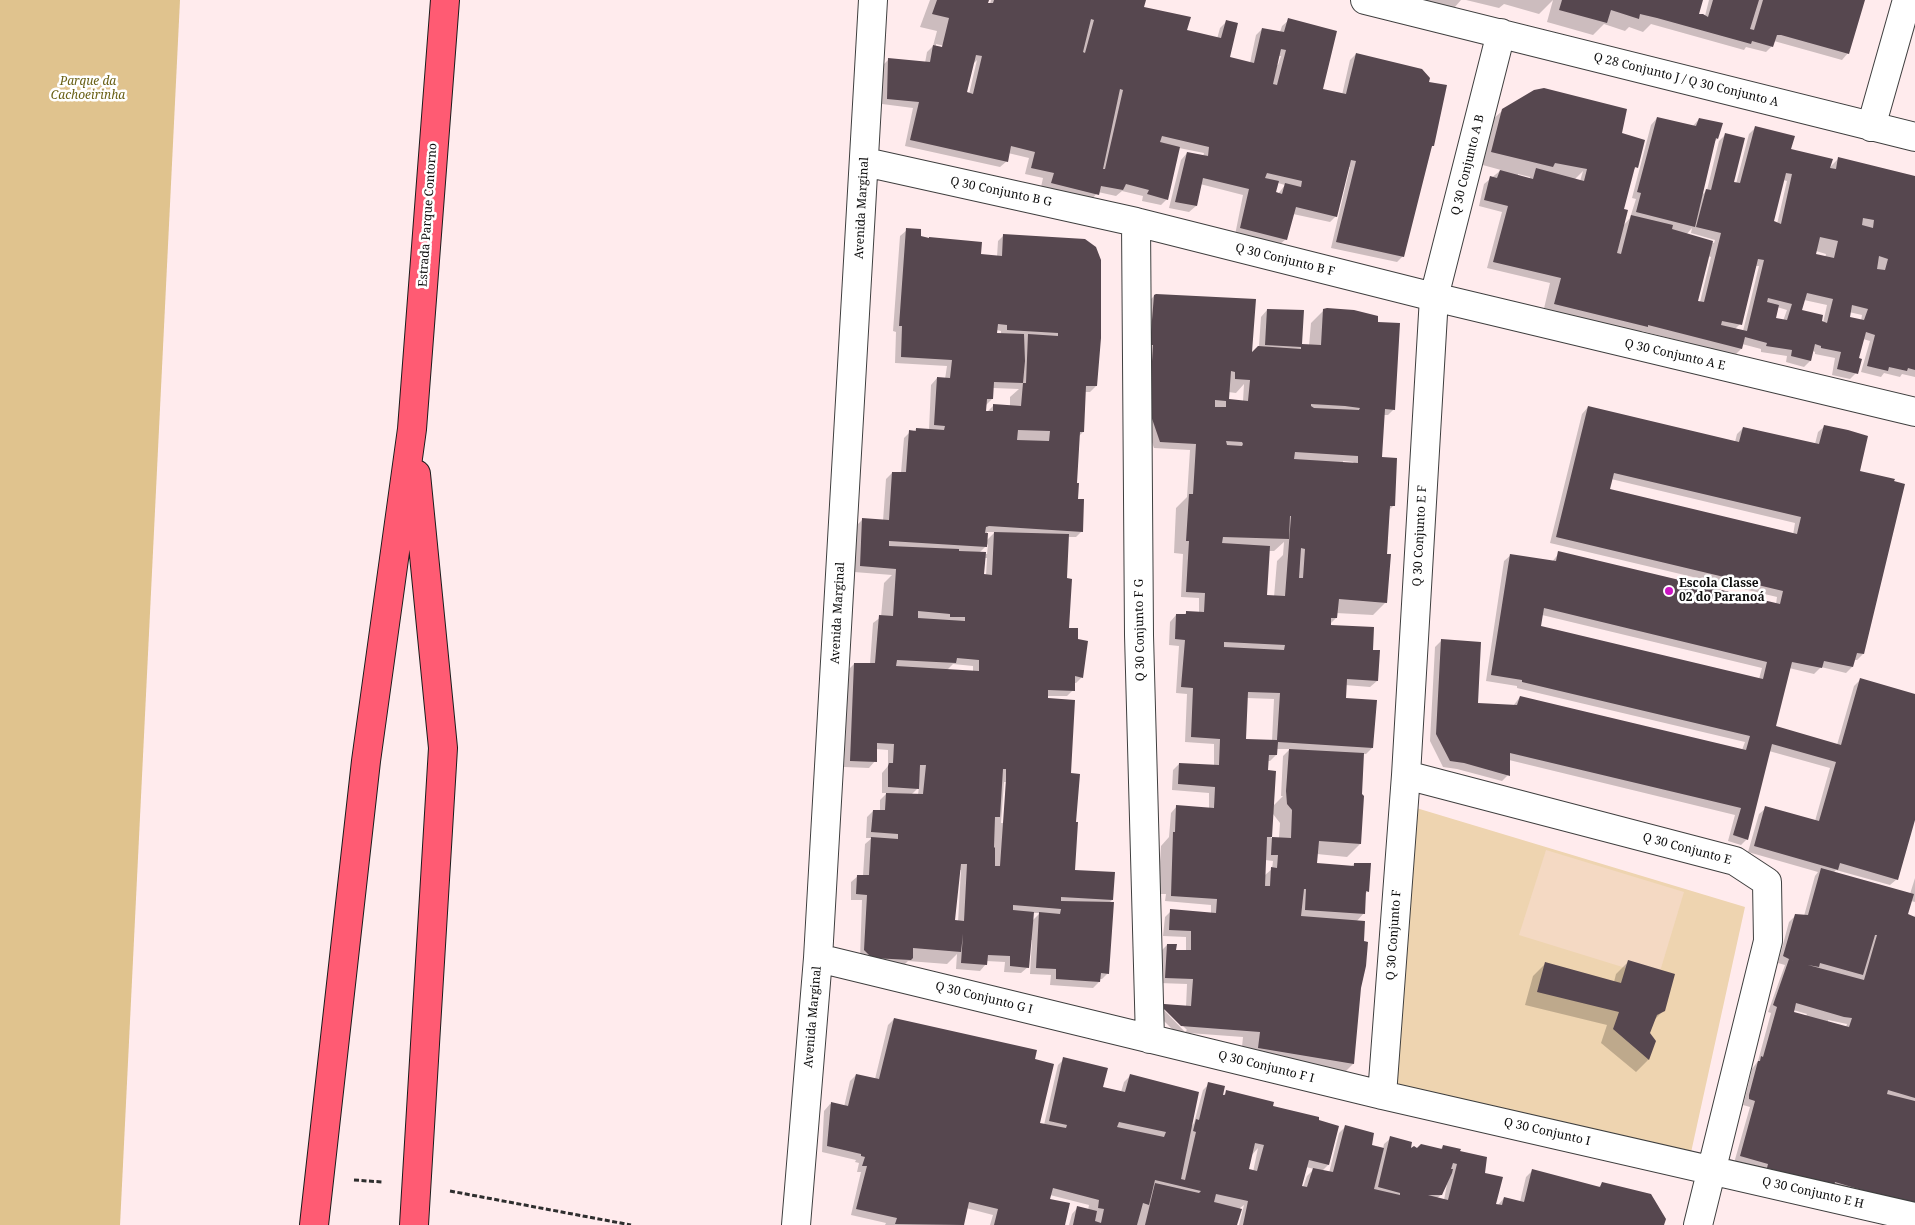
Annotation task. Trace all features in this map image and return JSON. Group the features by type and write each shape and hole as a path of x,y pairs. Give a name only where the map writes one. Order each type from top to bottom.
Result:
{"main road":[{"name":"Estrada Parque Contorno","path":"412,429 445,0"},
{"path":"314,1225 366,761 412,429"},
{"path":"412,429 443,748 414,1225"}],"street":[{"name":"Avenida Marginal","path":"797,1225 818,958 873,0"},
{"name":"Q 28 Conjunto J / Q 30 Conjunto A","path":"1365,0 1915,137"},
{"path":"1871,127 1907,0"},
{"name":"Q 30 Conjunto A B","path":"1434,297 1501,33"},
{"name":"Q 30 Conjunto B G","path":"865,162 1136,222"},
{"name":"Q 30 Conjunto B F","path":"1136,222 1434,297"},
{"name":"Q 30 Conjunto F G","path":"1136,222 1139,635 1150,1039"},
{"name":"Q 30 Conjunto A E","path":"1434,297 1915,412"},
{"name":"Q 30 Conjunto E F","path":"1406,775 1434,297"},
{"name":"Q 30 Conjunto F","path":"1382,1095 1406,775"},
{"name":"Q 30 Conjunto E","path":"1406,775 1734,861 1767,882 1768,941 1711,1169"},
{"name":"Q 30 Conjunto G I","path":"818,958 1150,1039"},
{"name":"Q 30 Conjunto F I","path":"1150,1039 1382,1095"},
{"name":"Q 30 Conjunto I","path":"1382,1095 1711,1169"},
{"path":"1698,1225 1711,1169"},
{"name":"Q 30 Conjunto E H","path":"1711,1169 1915,1217"}],"path":[{"path":"319,1178 417,1184 632,1225"}],"shaded area":[{"path":"1413,807 1745,907 1690,1157 1378,1087"},
{"path":"1546,850 1684,892 1658,978 1519,935"}],"green space":[{"name":"Parque da Cachoeirinha","path":"0,0 180,0 120,1225 0,1225"}],"building":[{"path":"937,0 989,0 988,3 993,3 994,0 1146,0 1144,7 1191,17 1187,30 1221,38 1226,20 1238,23 1230,57 1254,63 1262,28 1284,32 1288,18 1337,31 1323,89 1346,94 1356,53 1422,69 1430,78 1429,82 1447,85 1434,146 1432,146 1404,257 1336,242 1356,161 1351,160 1337,217 1296,207 1287,240 1240,228 1249,189 1203,178 1197,206 1175,202 1187,152 1208,156 1209,147 1162,136 1160,142 1180,147 1168,200 1147,194 1149,190 1126,184 1123,190 1101,186 1099,195 1051,183 1054,173 1031,168 1035,152 1011,146 1008,162 910,140 919,102 887,99 888,58 930,62 933,45 942,47 949,18 932,14","holes":["1091,19 1094,20 1085,53 1083,52","1281,49 1286,50 1277,85 1273,84","976,55 982,56 973,94 967,92","1120,89 1123,90 1105,169 1103,169","1267,173 1302,181 1301,187 1285,183 1282,194 1276,192 1279,181 1265,178"]},
{"path":"1562,0 1703,0 1699,14 1708,17 1713,0 1759,0 1750,29 1754,30 1763,0 1865,0 1849,54 1781,35 1777,35 1773,47 1752,41 1751,44 1657,18 1640,14 1639,19 1611,10 1607,23 1559,10"},
{"path":"1544,88 1627,109 1622,133 1645,140 1638,168 1635,167 1624,209 1628,210 1617,253 1621,254 1631,215 1673,225 1672,229 1713,241 1698,301 1704,302 1721,233 1696,227 1706,189 1711,190 1725,133 1745,138 1734,182 1740,183 1755,126 1795,136 1791,149 1833,159 1830,168 1836,169 1838,157 1915,176 1915,370 1908,368 1907,371 1889,367 1888,371 1867,366 1875,335 1866,332 1859,358 1862,359 1858,374 1837,369 1841,352 1821,348 1821,346 1815,344 1811,361 1791,356 1792,350 1766,346 1767,343 1745,337 1742,349 1554,304 1561,278 1493,262 1508,206 1484,200 1490,176 1497,178 1500,170 1533,179 1536,168 1584,181 1587,169 1555,163 1553,167 1491,152 1502,109 1534,90","holes":["1786,173 1792,174 1781,224 1774,221","1863,218 1874,220 1873,228 1862,225","1820,237 1838,241 1834,258 1816,254","1879,256 1888,259 1885,270 1877,269","1758,259 1764,260 1747,331 1721,325 1722,321 1742,325","1807,293 1833,299 1827,323 1822,321 1823,315 1802,310","1768,298 1792,304 1787,320 1776,318 1779,305 1767,302","1852,305 1868,309 1864,320 1850,317"]},
{"path":"1657,117 1696,126 1699,118 1723,123 1718,139 1716,138 1695,227 1636,212 1641,193 1637,192"},
{"path":"906,228 921,229 921,236 929,238 982,242 981,254 1002,256 1003,234 1085,239 1096,247 1101,260 1101,338 1097,386 1086,386 1084,432 1080,432 1077,483 1079,483 1078,499 1084,499 1083,532 989,526 986,527 985,533 988,533 987,547 889,541 889,546 986,552 984,574 992,575 994,532 1069,534 1067,578 1072,579 1069,628 1078,628 1078,639 1088,641 1083,678 1075,676 1075,691 1048,690 1048,698 1075,700 1071,773 1080,774 1075,870 1115,872 1113,900 1061,897 1061,901 1114,902 1109,974 1101,973 1100,982 1056,979 1056,969 1036,968 1039,912 1060,914 1061,909 1013,905 1013,910 1034,912 1029,968 1010,966 1010,956 988,955 987,965 961,963 963,934 961,952 913,948 913,958 911,960 872,958 864,950 867,895 856,894 857,875 869,875 871,837 898,839 898,834 871,832 873,810 885,810 886,793 923,794 926,765 920,765 919,789 888,787 888,766 889,763 893,763 894,744 877,743 877,762 850,761 854,663 875,663 879,615 893,616 896,569 860,566 862,518 889,520 892,472 906,472 909,430 916,431 916,428 944,430 945,426 934,425 937,377 950,378 952,360 901,357 902,326 899,326","holes":["998,324 1007,325 1007,330 1058,333 1058,336 1028,334 1026,383 1023,383 1025,361 1024,334 997,333","994,382 1023,383 1021,406 993,404 993,411 986,411 987,399 993,399","1018,430 1050,431 1049,441 1017,440","918,611 950,614 950,617 965,617 965,621 918,618","957,658 979,660 979,671 896,666 897,660 956,663","1003,769 1006,769 1000,866 995,866 995,817 1000,817","961,864 967,864 964,921 955,920"]},
{"path":"1154,295 1256,299 1252,352 1258,346 1301,349 1301,347 1265,345 1267,309 1304,310 1302,344 1321,345 1323,309 1327,308 1354,310 1378,316 1378,322 1400,323 1395,410 1385,409 1382,457 1397,458 1395,506 1390,506 1387,554 1391,554 1387,603 1339,599 1337,618 1331,618 1331,625 1374,627 1373,650 1380,650 1378,681 1347,679 1346,698 1377,700 1373,748 1278,742 1277,755 1269,755 1268,770 1276,771 1272,837 1291,838 1292,810 1287,804 1286,791 1289,749 1364,753 1361,844 1319,841 1317,863 1354,866 1354,863 1371,863 1369,892 1366,891 1365,914 1305,910 1306,889 1304,889 1301,916 1365,921 1364,941 1368,942 1366,966 1361,988 1354,1064 1258,1048 1260,1032 1181,1026 1163,1008 1164,1004 1191,1006 1193,979 1165,978 1167,944 1177,944 1176,950 1191,950 1191,931 1169,930 1170,909 1216,913 1217,899 1171,896 1173,832 1175,832 1176,805 1214,808 1215,787 1178,784 1179,763 1219,765 1220,739 1191,737 1193,688 1181,687 1185,640 1175,639 1176,614 1186,614 1186,611 1204,612 1205,593 1186,592 1189,541 1186,541 1189,494 1193,494 1196,444 1160,442 1149,410 1153,345 1150,345","holes":["1231,371 1235,372 1235,379 1250,380 1248,401 1229,399","1215,400 1226,401 1226,407 1215,407","1311,404 1360,408 1359,410 1314,408","1226,441 1242,442 1242,446 1227,445","1295,452 1358,456 1358,463 1294,459","1291,516 1285,596 1267,595 1270,546 1222,543 1223,537 1289,539","1301,548 1305,549 1303,578 1299,578","1224,642 1285,645 1284,650 1224,647","1248,692 1280,693 1277,740 1246,739","1267,837 1272,837 1271,855 1278,855 1277,868 1271,867 1270,886 1265,886"]},
{"path":"1588,406 1739,442 1743,427 1819,444 1824,425 1868,436 1860,471 1895,479 1894,481 1905,484 1864,654 1857,653 1853,667 1824,661 1822,668 1792,662 1776,726 1841,745 1860,678 1915,694 1915,820 1898,880 1840,863 1838,870 1754,846 1765,806 1819,821 1836,762 1772,744 1748,840 1733,835 1741,808 1510,753 1510,776 1450,761 1436,734 1441,639 1481,642 1478,703 1517,705 1520,696 1746,750 1750,736 1522,682 1522,680 1491,675 1510,554 1556,561 1558,551 1780,604 1783,591 1556,537","holes":["1614,473 1801,517 1797,534 1610,489","1544,608 1767,662 1763,679 1541,626"]},
{"path":"1821,868 1914,894 1908,914 1915,917 1915,1098 1888,1090 1887,1094 1915,1101 1915,1206 1835,1182 1834,1186 1767,1168 1768,1164 1740,1156 1755,1101 1749,1099 1749,1095 1758,1061 1760,1061 1761,1056 1763,1057 1777,1007 1773,1005 1789,959 1783,956 1795,914 1808,915","holes":["1875,935 1877,935 1864,980 1808,965 1819,967 1820,963 1863,975","1796,1003 1852,1018 1849,1027 1794,1012"]},
{"path":"1628,960 1675,974 1665,1011 1657,1015 1650,1033 1656,1041 1649,1060 1613,1029 1619,1012 1537,992 1545,962 1621,983"},
{"path":"894,1018 1037,1050 1035,1059 1054,1064 1040,1123 1066,1128 1067,1125 1049,1121 1063,1057 1108,1068 1103,1087 1125,1092 1130,1074 1199,1092 1181,1179 1185,1180 1196,1132 1193,1131 1196,1119 1199,1120 1208,1082 1225,1086 1223,1095 1225,1095 1226,1090 1274,1102 1273,1106 1319,1117 1319,1120 1339,1126 1329,1165 1309,1160 1302,1186 1307,1187 1313,1168 1333,1172 1345,1125 1374,1133 1372,1145 1384,1148 1374,1189 1400,1195 1400,1193 1378,1187 1390,1136 1412,1142 1411,1148 1414,1146 1417,1148 1421,1144 1442,1149 1443,1145 1487,1157 1485,1173 1503,1177 1496,1204 1502,1205 1504,1197 1524,1202 1532,1169 1600,1187 1602,1182 1651,1194 1666,1219 1664,1225 1243,1225 1248,1201 1216,1194 1214,1202 1242,1209 1237,1225 1145,1225 1155,1183 1199,1193 1201,1191 1155,1180 1149,1205 1143,1203 1137,1225 1073,1225 1077,1206 1097,1211 1095,1221 1101,1223 1104,1209 1098,1208 1099,1200 1053,1188 1050,1199 1070,1203 1065,1225 994,1225 998,1209 969,1202 964,1225 895,1224 897,1218 856,1209 867,1166 862,1166 865,1157 861,1156 861,1154 827,1146 831,1102 848,1106 856,1074 879,1079","holes":["1119,1122 1133,1125 1166,1132 1164,1137 1117,1127","1255,1143 1264,1145 1257,1171 1249,1169","1453,1163 1457,1164 1448,1200 1428,1195 1442,1195 1452,1173 1453,1169 1451,1169"]}],"place":[{"name":"Escola Classe 02 do Paranoá","path":"1669,591"}]}
